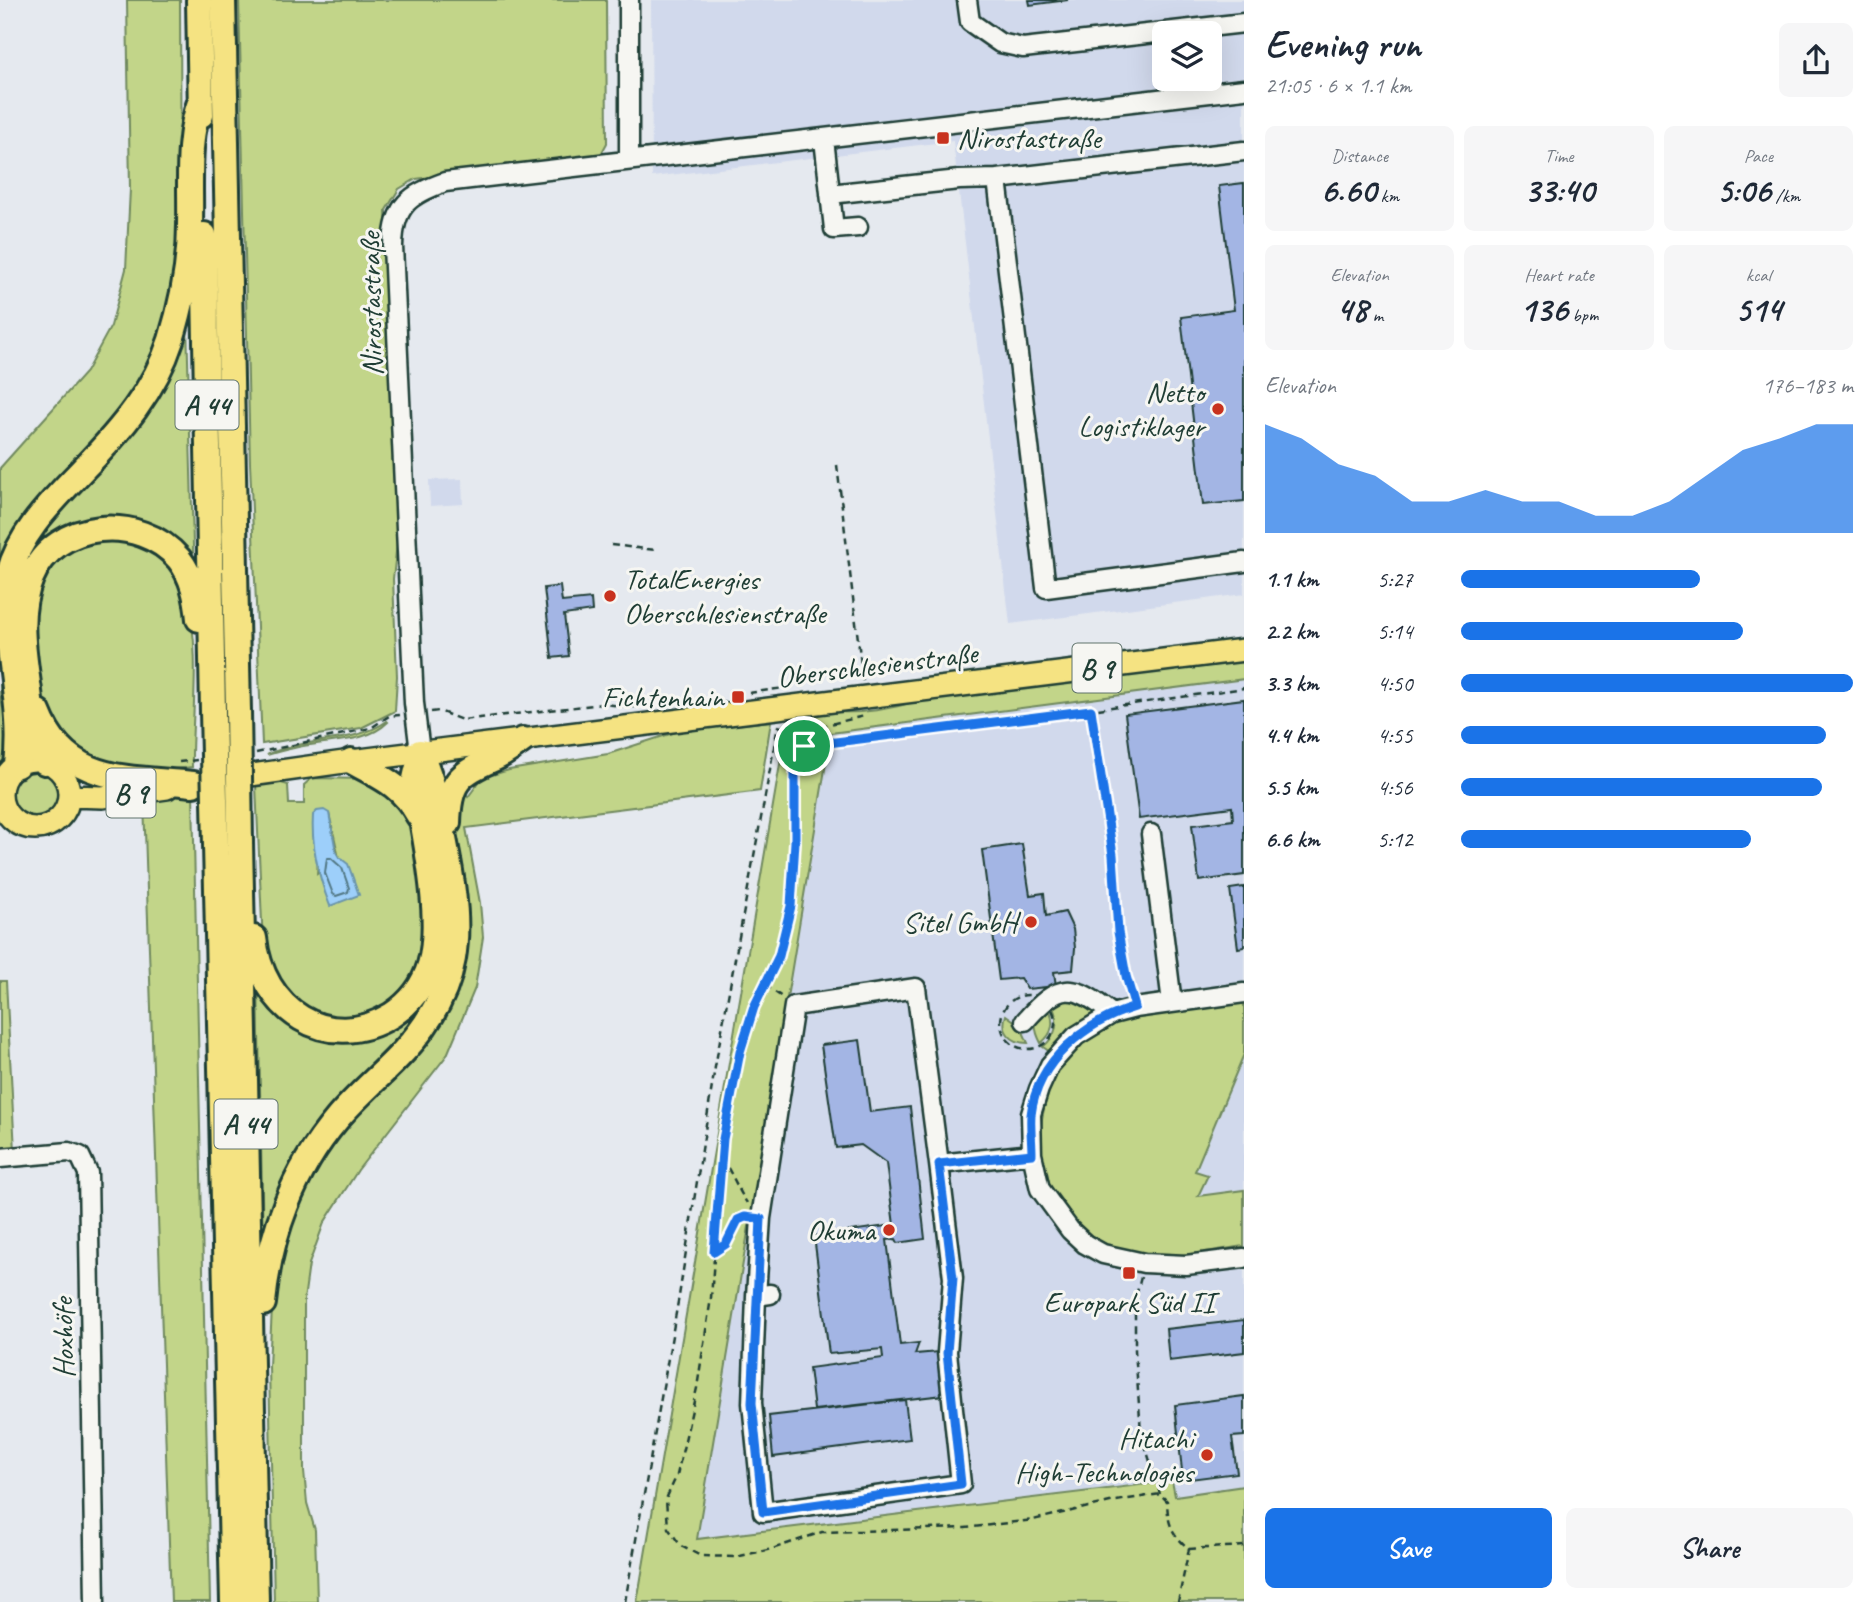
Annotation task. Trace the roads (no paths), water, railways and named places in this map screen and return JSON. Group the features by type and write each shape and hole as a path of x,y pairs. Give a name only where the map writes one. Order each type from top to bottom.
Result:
{"highway":[{"name":"A 44","path":"198,0 217,710 229,843 253,1405 257,1602"},
{"name":"A 44","path":"223,0 217,710 244,762 229,843 220,978 233,1602"},
{"path":"18,765 18,728 4,625 9,575 22,544 38,519 123,426 152,384 165,357 179,310 187,264 191,135 201,99"},
{"path":"46,762 36,740 25,664 23,605 32,575 42,559 57,544 84,532 106,528 134,531 155,540 173,553 192,581 217,710"},
{"path":"25,664 43,723 56,743 79,763 93,772 112,777 193,784"},
{"path":"449,866 449,806 456,784 474,766 497,758 523,740"},
{"path":"229,843 258,961 268,987 282,1005 306,1020 331,1028 356,1028 377,1023 403,1007 418,991 430,965 435,922 415,779 420,752"},
{"path":"253,1405 268,1265 279,1221 293,1186 316,1147 337,1119 420,1032 435,1009 455,957 457,928 449,866 431,777 420,752"},
{"path":"351,761 395,785 410,801 421,820"}],"main road":[{"name":"Oberschlesienstraße","path":"351,761 1244,650"},
{"path":"18,765 37,760 46,762"},
{"name":"B 9","path":"69,796 103,797 351,761"},
{"name":"B 9","path":"18,765 6,776 2,786 1,806 15,822 36,828 55,821 63,814 69,796 65,778 55,766 46,762"}],"street":[{"path":"629,0 629,159"},
{"path":"967,0 970,22 1000,43 1023,48 1244,23"},
{"name":"Nirostastraße","path":"420,752 415,713 393,227 400,212 415,193 445,182 1244,89"},
{"path":"824,139 834,229 858,227"},
{"path":"830,194 959,180 997,179 1244,151"},
{"path":"997,179 1046,588 1244,562"},
{"path":"1151,834 1172,1003"},
{"path":"916,988 939,1164 953,1278 947,1353 961,1484 763,1512 752,1403 763,1295 761,1219 794,1006 916,988"},
{"path":"1025,1021 1040,1004 1055,993 1072,990 1090,996 1112,1014"},
{"path":"1244,993 1135,1007 1112,1014 1076,1036 1050,1065 1031,1114 1032,1154 1040,1189 1070,1230 1085,1244 1103,1254 1144,1263 1186,1265 1244,1258"},
{"name":"Hoxhöfe","path":"0,1158 69,1152 80,1156 89,1173 95,1602"},
{"path":"939,1164 1032,1154"}],"water":[{"path":"324,810 329,813 336,852 348,864 359,895 330,906 319,873 313,838 313,815"}],"place":[{"name":"Nirostastraße","path":"943,138"},
{"name":"Netto Logistiklager","path":"1218,409"},
{"name":"TotalEnergies Oberschlesienstraße","path":"610,596"},
{"name":"Fichtenhain","path":"738,697"},
{"name":"Sitel GmbH","path":"1031,922"},
{"name":"Okuma","path":"889,1230"},
{"name":"Europark Süd II","path":"1129,1273"},
{"name":"Hitachi High-Technologies","path":"1207,1455"}]}
